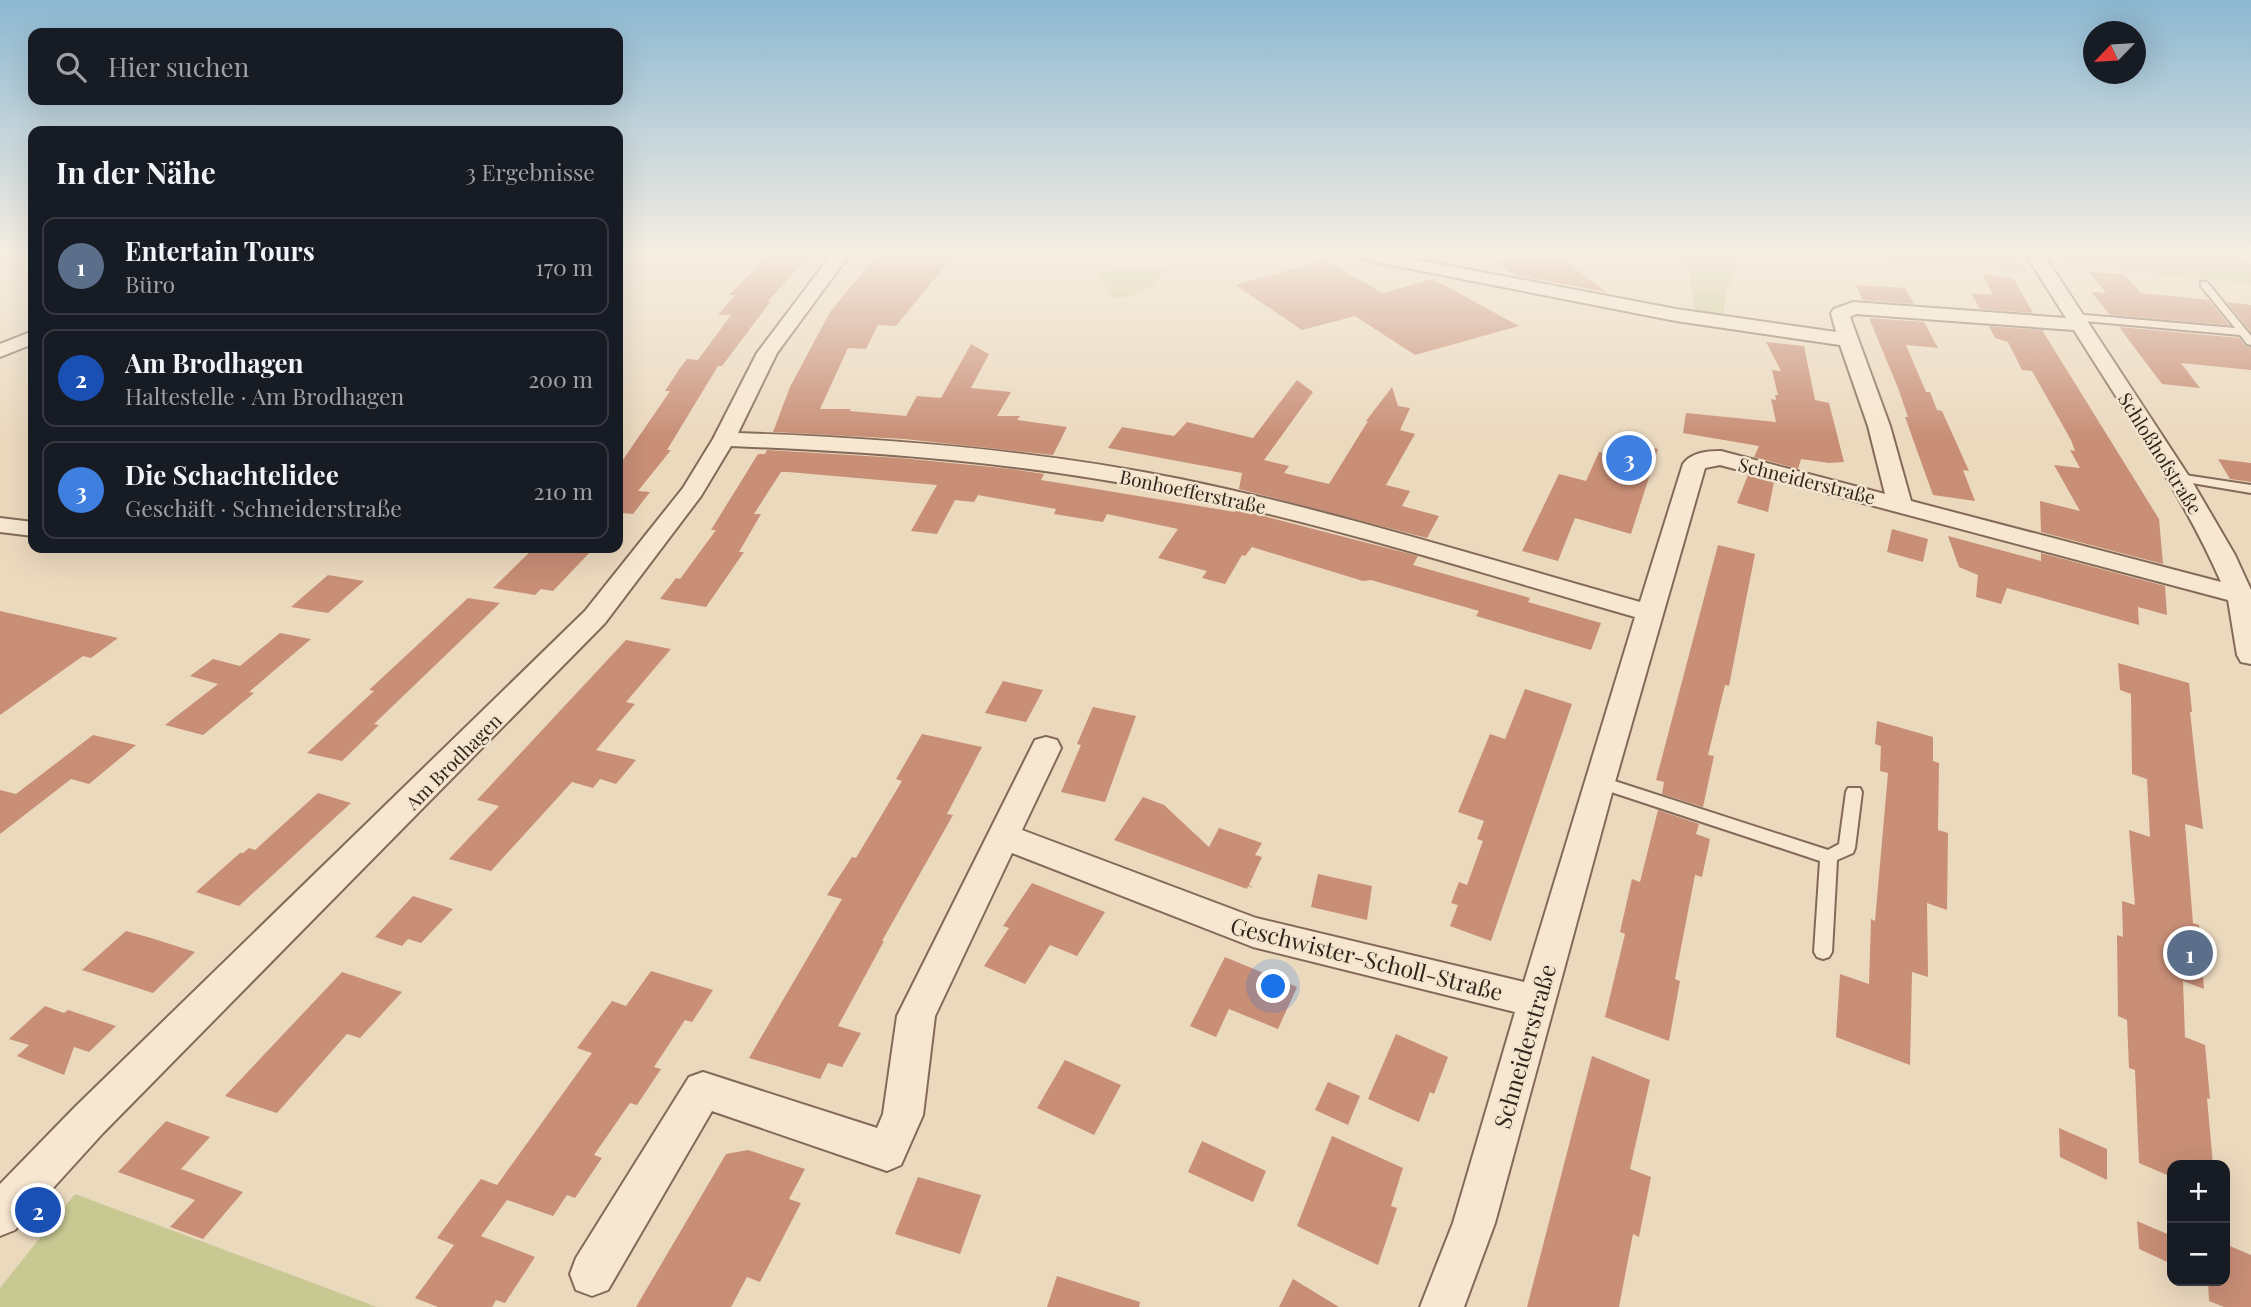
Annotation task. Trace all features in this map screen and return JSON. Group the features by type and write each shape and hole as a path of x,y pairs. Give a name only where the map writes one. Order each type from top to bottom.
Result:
{"street":[{"name":"Am Brodhagen","path":"0,1216 89,1120 596,617 693,491 724,439 767,353 793,316"},
{"path":"1683,316 1848,340"},
{"path":"1841,316 1879,426 1900,504"},
{"path":"1990,316 2076,321"},
{"name":"Schloßhofstraße","path":"2073,316 2178,478 2246,596 2251,655"},
{"path":"0,351 28,339"},
{"name":"Bonhoefferstraße","path":"724,439 847,442 951,451 1165,484 1327,522 1650,613"},
{"name":"Schneiderstraße","path":"1442,1307 1474,1223 1598,782 1695,464 1701,460 1721,458 2246,596"},
{"path":"0,525 28,528"},
{"path":"592,1274 703,1090 887,1151 903,1115 916,1016 1046,748"},
{"name":"Geschwister-Scholl-Straße","path":"1003,836 1253,933 1537,1001"}],"lane":[{"path":"2231,316 2251,342"},
{"path":"2076,321 2244,332"},
{"path":"2178,478 2251,489"},
{"path":"1598,782 1829,857 1847,848 1854,792"},
{"path":"1823,952 1829,857"}],"green space":[{"path":"75,1194 377,1307 0,1307 0,1288"}],"building":[{"path":"730,316 760,316 722,366 718,366 667,450 671,450 638,491 650,492 633,514 623,513 623,460 670,391 665,391 680,368 687,359 698,360"},
{"path":"828,316 904,316 896,326 878,325 866,349 848,348 820,409 851,409 850,411 906,416 917,396 941,398 971,344 989,354 971,388 1011,392 997,416 1020,416 1017,420 1067,427 1053,455 905,439 773,432 790,387"},
{"path":"1281,316 1501,316 1519,326 1415,355 1355,316 1302,330"},
{"path":"2122,316 2222,316 2229,325"},
{"path":"2238,316 2251,316 2251,332"},
{"path":"1869,318 1924,322 1938,348 1906,345 1926,392 1930,392 1937,410 1942,411 1969,471 1963,470 1975,501 1933,495 1905,417 1908,417 1898,388"},
{"path":"1989,326 2042,330 2159,519 2163,564 2041,532 2040,501 2080,511 2054,465 2080,468 2070,450 2075,451 2071,440 2032,371 2022,370 2008,342 1995,338"},
{"path":"2119,327 2239,338 2245,346 2251,347 2251,370 2181,363 2200,388 2162,384"},
{"path":"1766,342 1804,346 1815,400 1829,403 1844,462 1801,459 1798,469 1754,457 1759,446 1683,433 1686,413 1776,422 1771,399 1776,400 1775,395 1778,395 1772,370 1781,371"},
{"path":"1297,380 1313,392 1264,460 1289,466 1284,473 1329,484 1366,421 1392,387 1398,406 1410,408 1400,430 1415,434 1386,485 1410,491 1402,506 1439,516 1427,538 1239,489 1242,473 1108,448 1122,427 1174,436 1187,422 1253,438"},
{"path":"1616,439 1658,449 1631,534 1575,518 1558,561 1522,551 1559,474 1586,481 1599,452 1609,454"},
{"path":"767,450 900,458 1012,469 1044,474 1041,480 1235,512 1236,509 1418,556 1413,565 1530,598 1528,602 1601,623 1591,650 1476,616 1479,611 1371,580 1363,581 1252,547 1245,556 1242,555 1225,584 1202,578 1207,571 1158,558 1178,529 1107,514 1103,522 1054,514 1056,509 978,495 974,502 955,500 937,534 911,531 937,485 788,472 781,472 754,514 761,514 739,552 744,552 706,607 660,599 676,578 680,579 716,530 711,530 758,454 765,454"},
{"path":"2218,459 2251,463 2251,482 2230,479"},
{"path":"1748,475 1774,482 1768,512 1737,503"},
{"path":"1892,529 1928,539 1923,562 1887,552"},
{"path":"1948,536 2041,561 2041,553 2165,586 2167,615 2138,607 2139,625 2007,588 2001,604 1976,597 1978,575 1959,567"},
{"path":"1718,545 1755,554 1729,686 1725,685 1708,755 1714,756 1703,807 1662,794 1664,782 1656,780"},
{"path":"529,553 589,553 553,591 541,589 535,595 493,588"},
{"path":"328,575 364,581 328,613 291,607"},
{"path":"468,598 500,603 374,724 379,725 342,761 307,753 374,691 369,690"},
{"path":"0,611 118,638 91,658 83,656 0,715"},
{"path":"280,633 311,639 249,692 254,693 203,735 165,725 218,684 190,676 213,659 240,666"},
{"path":"626,640 671,649 626,702 635,704 596,750 636,760 616,784 600,779 593,788 572,782 491,871 449,859 499,806 477,800"},
{"path":"2118,663 2189,683 2192,712 2203,829 2185,824 2193,923 2199,925 2204,989 2183,981 2185,1037 2205,1045 2213,1160 2167,1160 2167,1175 2139,1163 2135,1070 2129,1068 2127,1020 2118,1016 2117,935 2123,937 2122,901 2135,905 2129,830 2150,837 2147,779 2132,774 2131,694 2120,690"},
{"path":"1003,681 1043,690 1026,722 985,713"},
{"path":"1525,689 1572,704 1491,941 1450,926 1458,905 1451,903 1459,882 1467,885 1483,841 1477,839 1484,821 1458,812 1490,734 1505,739"},
{"path":"1093,707 1136,716 1105,802 1061,792 1081,745 1077,744"},
{"path":"1877,721 1933,737 1933,761 1939,763 1938,830 1948,833 1947,910 1927,903 1928,977 1912,972 1910,1065 1836,1037 1840,974 1869,984 1871,919 1875,921 1888,773 1880,771 1881,746 1875,744"},
{"path":"922,734 982,747 947,814 953,815 838,1026 861,1033 842,1067 828,1063 820,1079 749,1058 842,899 827,895 852,857 856,858 902,781 896,779"},
{"path":"93,735 136,745 89,784 71,779 0,834 0,790 16,794"},
{"path":"318,793 351,803 239,906 196,892 240,853 249,848 255,850"},
{"path":"1143,797 1164,805 1209,847 1219,828 1262,843 1255,855 1262,857 1249,885 1253,888 1248,886 1247,889 1114,840"},
{"path":"1658,810 1699,824 1696,834 1710,839 1702,877 1695,875 1675,979 1680,981 1669,1041 1605,1017 1625,934 1620,932 1632,879 1640,882"},
{"path":"1318,874 1372,886 1367,920 1311,907"},
{"path":"1032,883 1105,912 1077,956 1050,945 1025,984 984,966 1009,928 1003,926"},
{"path":"413,896 453,909 421,943 408,939 402,946 375,937"},
{"path":"126,931 195,952 153,993 82,970"},
{"path":"1225,957 1297,987 1278,1029 1229,1009 1216,1037 1190,1026"},
{"path":"651,971 713,990 692,1022 685,1020 654,1067 661,1069 637,1105 630,1103 594,1155 602,1158 575,1198 567,1195 553,1216 507,1200 481,1236 535,1257 505,1303 496,1300 492,1307 438,1307 415,1298 454,1245 437,1238 481,1179 497,1185 592,1053 577,1048 612,1001 626,1006"},
{"path":"342,972 402,992 360,1038 347,1034 277,1113 225,1096"},
{"path":"45,1006 64,1013 68,1010 116,1026 89,1052 74,1047 64,1075 17,1056 29,1045 9,1039"},
{"path":"1396,1034 1448,1057 1434,1094 1430,1092 1419,1122 1368,1099"},
{"path":"1592,1056 1650,1080 1630,1169 1651,1177 1639,1237 1633,1234 1619,1307 1527,1307"},
{"path":"1065,1060 1121,1085 1094,1135 1037,1108"},
{"path":"1328,1082 1360,1096 1348,1125 1315,1110"},
{"path":"166,1121 210,1137 181,1169 243,1192 203,1239 170,1227 195,1200 118,1172"},
{"path":"2059,1128 2107,1149 2107,1180 2060,1157"},
{"path":"1332,1136 1403,1168 1391,1206 1397,1208 1378,1265 1297,1226"},
{"path":"1202,1141 1266,1171 1253,1202 1188,1172"},
{"path":"748,1150 805,1169 789,1199 801,1203 760,1282 747,1277 731,1307 636,1307 726,1154"},
{"path":"918,1177 981,1195 960,1254 895,1234"},
{"path":"2137,1221 2167,1234 2167,1262 2139,1249"},
{"path":"2230,1246 2251,1255 2251,1307 2224,1307 2209,1301 2208,1286 2230,1286"},
{"path":"1057,1276 1140,1302 1139,1307 1047,1307"},
{"path":"1293,1279 1339,1307 1279,1307"}],"place":[{"name":"Die Schachtelidee","path":"1629,458"},
{"name":"Entertain Tours","path":"2190,953"},
{"name":"Am Brodhagen","path":"38,1210"}]}
